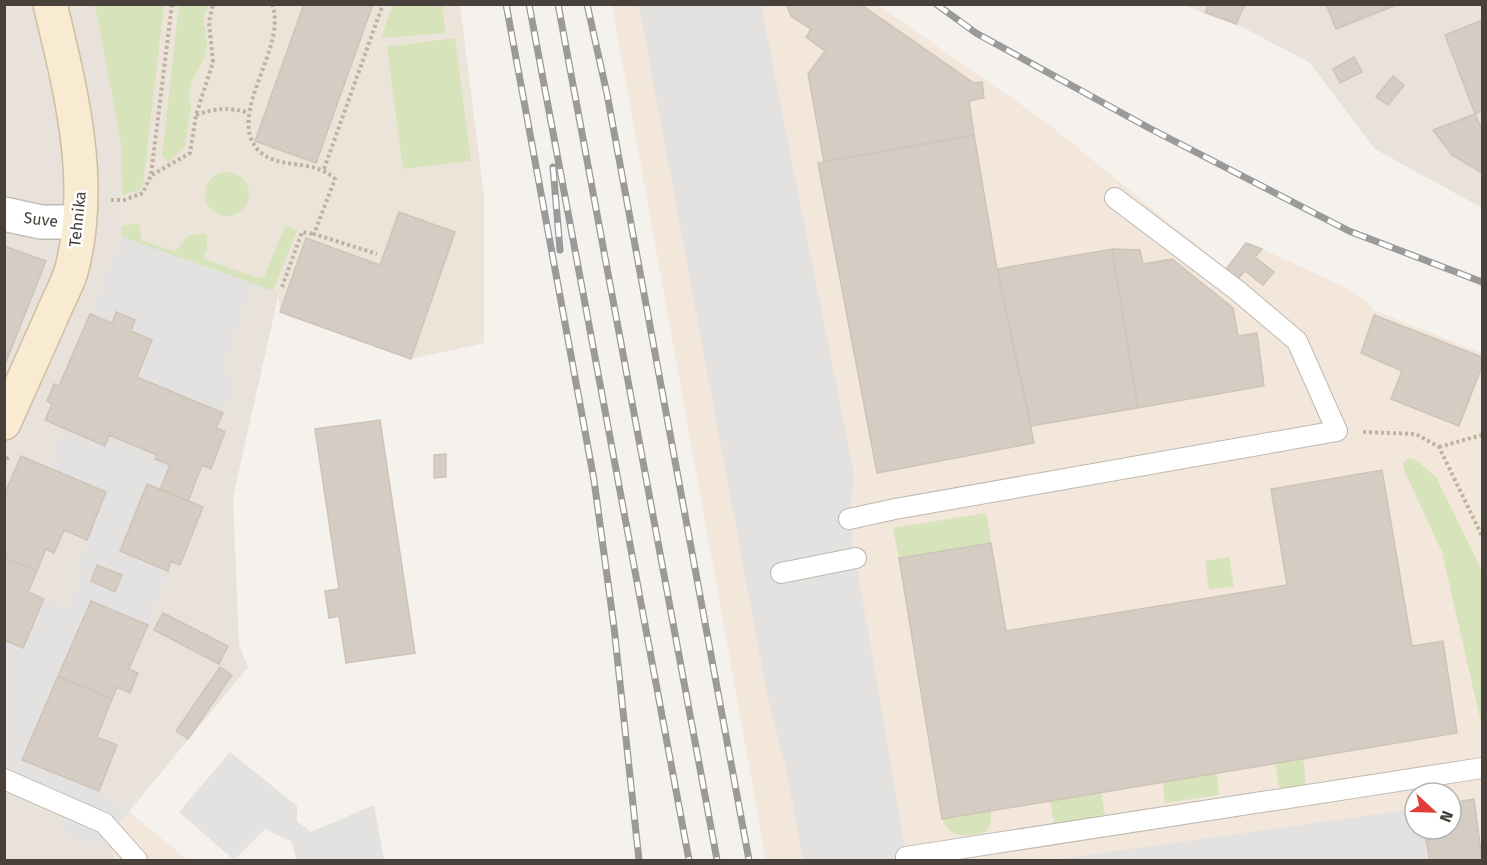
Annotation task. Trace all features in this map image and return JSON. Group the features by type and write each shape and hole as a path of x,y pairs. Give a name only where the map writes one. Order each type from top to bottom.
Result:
{"street":[{"name":"Tehnika","path":"4,423 70,272 78,222 81,180 76,128 50,4"},
{"name":"Suve","path":"4,214 41,222 78,222"}],"lane":[{"path":"849,519 1337,431 1297,341 1238,291 1115,198"},
{"path":"781,573 856,558"},
{"path":"906,857 1482,768"},
{"path":"4,779 104,823 137,861"}],"path":[{"path":"111,200 124,200 143,193 151,176 172,4"},
{"path":"151,176 190,153 196,115 213,62 209,22 213,4"},
{"path":"272,4 276,15 272,47 252,96 249,114 252,138 259,151 291,165 308,164 324,170 335,179 314,234"},
{"path":"324,170 384,4"},
{"path":"196,115 229,107 249,114"},
{"path":"282,287 302,232 377,254"},
{"path":"1337,431 1416,434 1440,447 1482,536"},
{"path":"1440,447 1482,435"}],"shaded area":[{"path":"5,5 95,5 121,143 122,237 279,293 233,497 239,645 248,667 108,837 115,860 5,860"},
{"path":"95,5 460,5 484,196 484,343 411,359 280,312 278,293 122,237 121,143"},
{"path":"612,5 878,5 1046,122 1225,268 1247,242 1340,285 1365,300 1373,310 1482,353 1482,860 766,860"},
{"path":"639,5 761,5 854,474 849,520 907,860 803,860 787,773 767,694"},
{"path":"1186,5 1482,5 1482,208 1375,149 1309,62 1238,25 1204,14"},
{"path":"122,237 252,283 223,369 235,384 223,413 137,377 152,340 90,314"},
{"path":"65,429 105,445 109,435 157,455 170,465 160,489 147,484 120,551 168,571 148,625 91,601 22,760 99,791 129,812 97,847 67,834 58,813 5,785 4,640 44,599 67,608 80,577 74,573 106,493 48,468"},
{"path":"230,752 297,806 297,821 311,832 374,805 384,860 296,860 292,842 265,829 234,860 179,812"},
{"path":"1403,811 1403,841 1426,841 1430,860 1052,860"},
{"path":"129,812 188,860 115,860 107,837"}],"green space":[{"path":"393,4 442,5 445,33 381,38"},
{"path":"95,5 164,5 143,185 140,190 122,195 121,143"},
{"path":"179,5 206,5 207,10 203,16 207,45 205,56 191,83 189,98 191,107 185,146 168,162 162,156"},
{"path":"455,38 471,161 403,169 387,47"},
{"path":"227,172 236,173 243,178 248,185 248,203 243,210 236,215 227,216 218,215 211,210 206,203 205,194 206,185 211,178 218,173"},
{"path":"140,225 141,240 175,252 189,235 206,233 207,249 203,259 263,279 285,226 297,230 273,291 122,237 122,226"},
{"path":"1409,458 1416,460 1436,477 1482,571 1482,727 1442,552 1405,472 1403,463"},
{"path":"986,513 991,543 899,558 893,528"},
{"path":"1229,557 1234,586 1209,590 1205,561"},
{"path":"1303,759 1306,780 1303,788 1283,792 1278,784 1276,763"},
{"path":"1217,773 1219,795 1165,803 1163,782"},
{"path":"1101,792 1105,814 1055,826 1050,801"},
{"path":"991,811 991,824 986,832 972,835 955,833 946,826 942,819"}],"building":[{"path":"304,4 373,4 316,163 255,141"},
{"path":"786,4 860,4 974,83 982,82 984,98 969,101 974,135 824,162 808,74 825,51 806,37 811,29 791,16"},
{"path":"1209,4 1245,4 1236,24 1205,12"},
{"path":"1326,4 1399,4 1336,29"},
{"path":"1482,20 1482,111 1475,114 1445,35"},
{"path":"1354,57 1362,72 1340,83 1333,69"},
{"path":"1393,76 1404,85 1388,105 1376,97"},
{"path":"1475,114 1482,130 1482,173 1452,155 1433,130"},
{"path":"974,135 997,269 1034,443 877,473 818,163"},
{"path":"399,212 455,232 411,359 280,312 306,238 380,265"},
{"path":"1246,243 1262,249 1255,257 1274,272 1263,285 1245,271 1236,281 1224,272"},
{"path":"4,246 46,261 4,367"},
{"path":"1112,249 1140,250 1143,264 1172,259 1233,308 1238,336 1257,333 1264,386 1138,408"},
{"path":"1112,249 1138,408 1031,426 997,269"},
{"path":"116,312 135,320 131,331 152,340 137,377 223,413 216,428 225,432 211,469 202,465 188,501 160,489 170,465 155,459 157,455 109,435 105,446 45,420 52,404 47,401 54,384 59,386 90,314 112,323"},
{"path":"1374,315 1482,357 1482,366 1459,426 1391,399 1402,371 1361,353"},
{"path":"380,420 415,653 346,663 339,616 329,618 325,591 339,589 315,429"},
{"path":"446,454 446,477 434,478 434,455"},
{"path":"21,456 106,492 87,540 64,530 54,553 46,549 37,571 4,558 4,495"},
{"path":"1382,470 1412,646 1443,641 1457,733 942,819 899,558 991,543 1006,631 1287,585 1271,489"},
{"path":"147,484 203,507 180,565 171,561 168,571 120,551"},
{"path":"4,558 37,571 28,592 44,599 23,648 4,640"},
{"path":"97,565 122,575 115,592 91,581"},
{"path":"91,601 148,625 129,669 138,673 130,693 117,687 112,699 58,676"},
{"path":"163,613 228,646 219,664 154,630"},
{"path":"220,667 232,675 188,739 176,731"},
{"path":"58,676 112,699 97,737 117,745 99,791 22,760"},
{"path":"1474,799 1482,860 1430,860 1426,841 1463,841 1463,801"}],"railway":[{"path":"506,4 594,480 614,627 639,860"},
{"path":"529,4 689,860"},
{"path":"558,4 717,860"},
{"path":"587,4 607,94 749,860"},
{"path":"936,4 976,33 1149,128 1349,231 1482,282"},
{"path":"553,167 560,250"}]}
